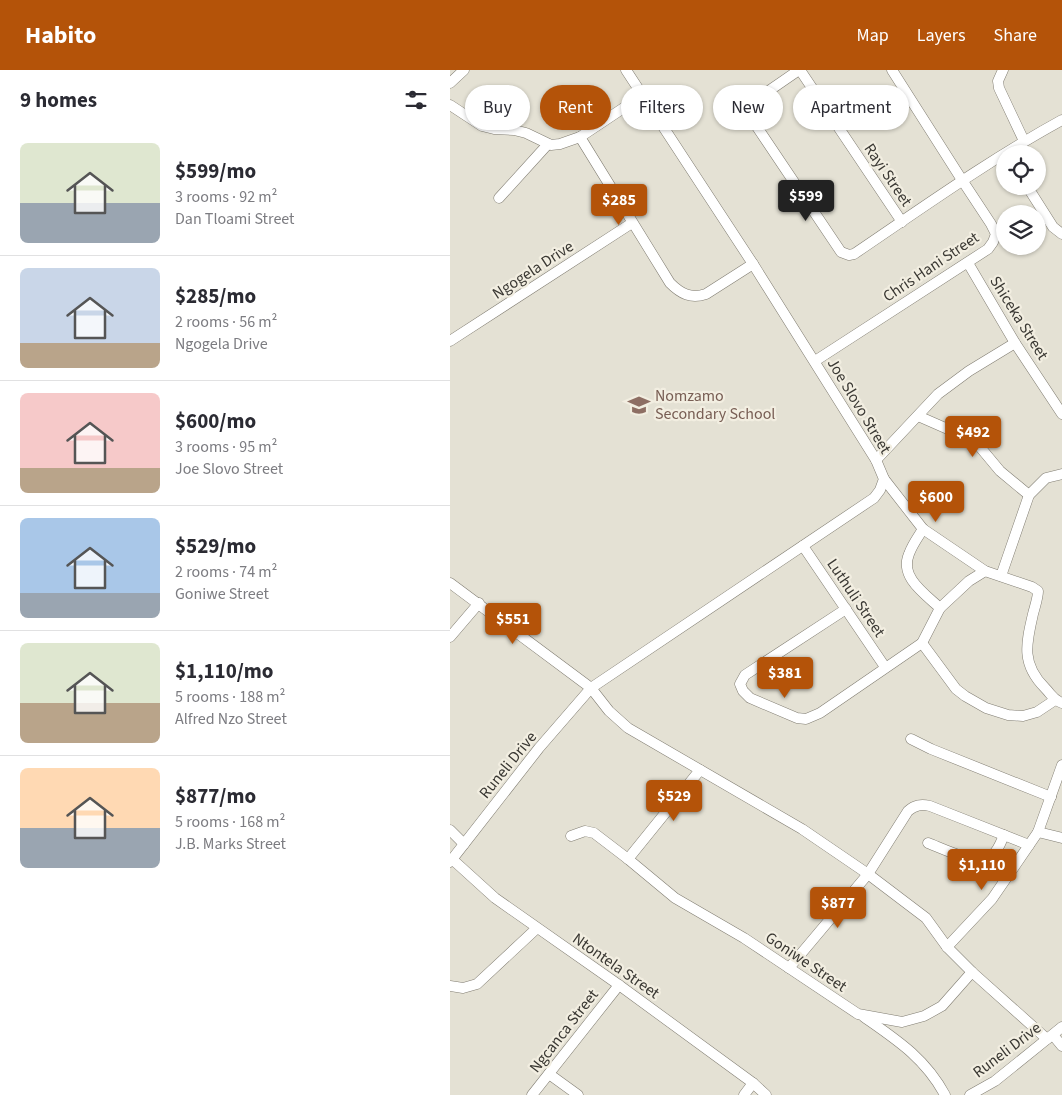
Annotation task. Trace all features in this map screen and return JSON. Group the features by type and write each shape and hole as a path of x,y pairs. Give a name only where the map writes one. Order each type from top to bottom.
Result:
{"street":[{"path":"450,83 464,70"},
{"name":"Joe Slovo Street","path":"626,70 636,85"},
{"path":"799,70 754,101 750,108 750,113 754,123 841,252 849,255 854,254 996,159"},
{"name":"Rayi Street","path":"799,70 902,222"},
{"name":"Chris Hani Street","path":"814,361 968,263 988,249 996,234 987,216 892,70"},
{"path":"1003,70 998,81 999,88 1024,141"},
{"path":"450,105 482,126 526,133 548,144 556,145 580,137 621,110"},
{"path":"1018,145 1062,120"},
{"name":"Joe Slovo Street","path":"591,688 874,498 884,480 876,460 753,264 666,130"},
{"path":"580,137 670,283 680,292 692,297 706,294 753,264"},
{"path":"499,198 548,144"},
{"path":"1032,195 1053,227 1062,234"},
{"name":"Ngogela Drive","path":"450,341 632,223"},
{"name":"Shiceka Street","path":"968,263 1015,343 1062,414"},
{"path":"876,460 938,394 1015,343"},
{"path":"918,416 975,441 1000,471 1029,495"},
{"path":"1001,576 1029,495 1046,478 1062,474"},
{"path":"884,480 923,529 985,571 1032,587 1038,591 1026,654 1034,676 1058,701 1037,712 1023,716 1008,715 986,708 964,696 956,689 922,643"},
{"path":"923,529 909,554 906,568 912,580 940,608"},
{"name":"Luthuli Street","path":"803,546 885,667"},
{"path":"846,609 745,675 740,684 743,692 750,698 797,718 806,718 820,713 922,643 940,608 969,581 985,571"},
{"path":"450,583 591,688 610,711 628,728 802,829 868,874 926,918 947,947 972,972 1062,1046"},
{"path":"450,637 479,603"},
{"name":"Runeli Drive","path":"451,860 539,748 591,688"},
{"path":"911,739 931,749 1051,796"},
{"path":"947,947 992,899 1038,832 1062,764"},
{"path":"628,859 700,770"},
{"path":"789,968 868,874 908,811 918,805 930,806 1028,845"},
{"path":"450,830 464,844"},
{"name":"Goniwe Street","path":"571,836 585,831 594,833 676,898 744,938 858,1014 902,1022 924,1016 942,1006 972,972"},
{"path":"1038,832 1062,838"},
{"path":"928,843 965,857 982,860 992,856 997,851 1004,835"},
{"name":"Ntontela Street","path":"451,860 495,898 536,929 619,985 753,1083 766,1095"},
{"path":"450,986 463,988 477,984 536,929"},
{"name":"Ngcanca Street","path":"532,1095 619,985"},
{"path":"858,1014 905,1045 938,1082 945,1095"},
{"name":"Runeli Drive","path":"970,1095 995,1081 1062,1027"},
{"path":"549,1074 578,1095"},
{"path":"744,1095 753,1083"}],"place":[{"name":"Nomzamo Secondary School","path":"639,405"}]}
